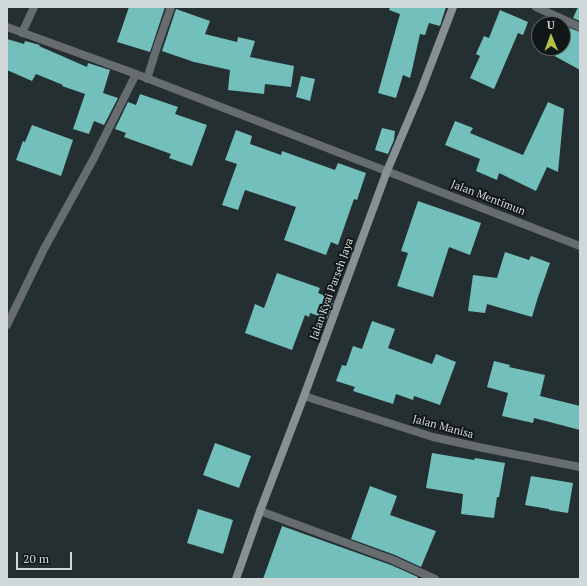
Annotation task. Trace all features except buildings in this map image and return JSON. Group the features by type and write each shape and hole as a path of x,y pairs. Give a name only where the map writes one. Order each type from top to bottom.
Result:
{"main road":[{"name":"Jalan Kyai Parseh Jaya","path":"236,579 387,171 420,93 453,7"}],"street":[{"path":"22,33 34,7"},
{"path":"148,79 157,48 172,7"},
{"path":"536,7 580,27"},
{"name":"Jalan Mentimun","path":"7,27 136,74 580,246"},
{"path":"7,325 44,249 94,158 136,74"},
{"name":"Jalan Manisa","path":"304,396 433,437 580,467"},
{"path":"260,511 393,560 435,579"}]}
